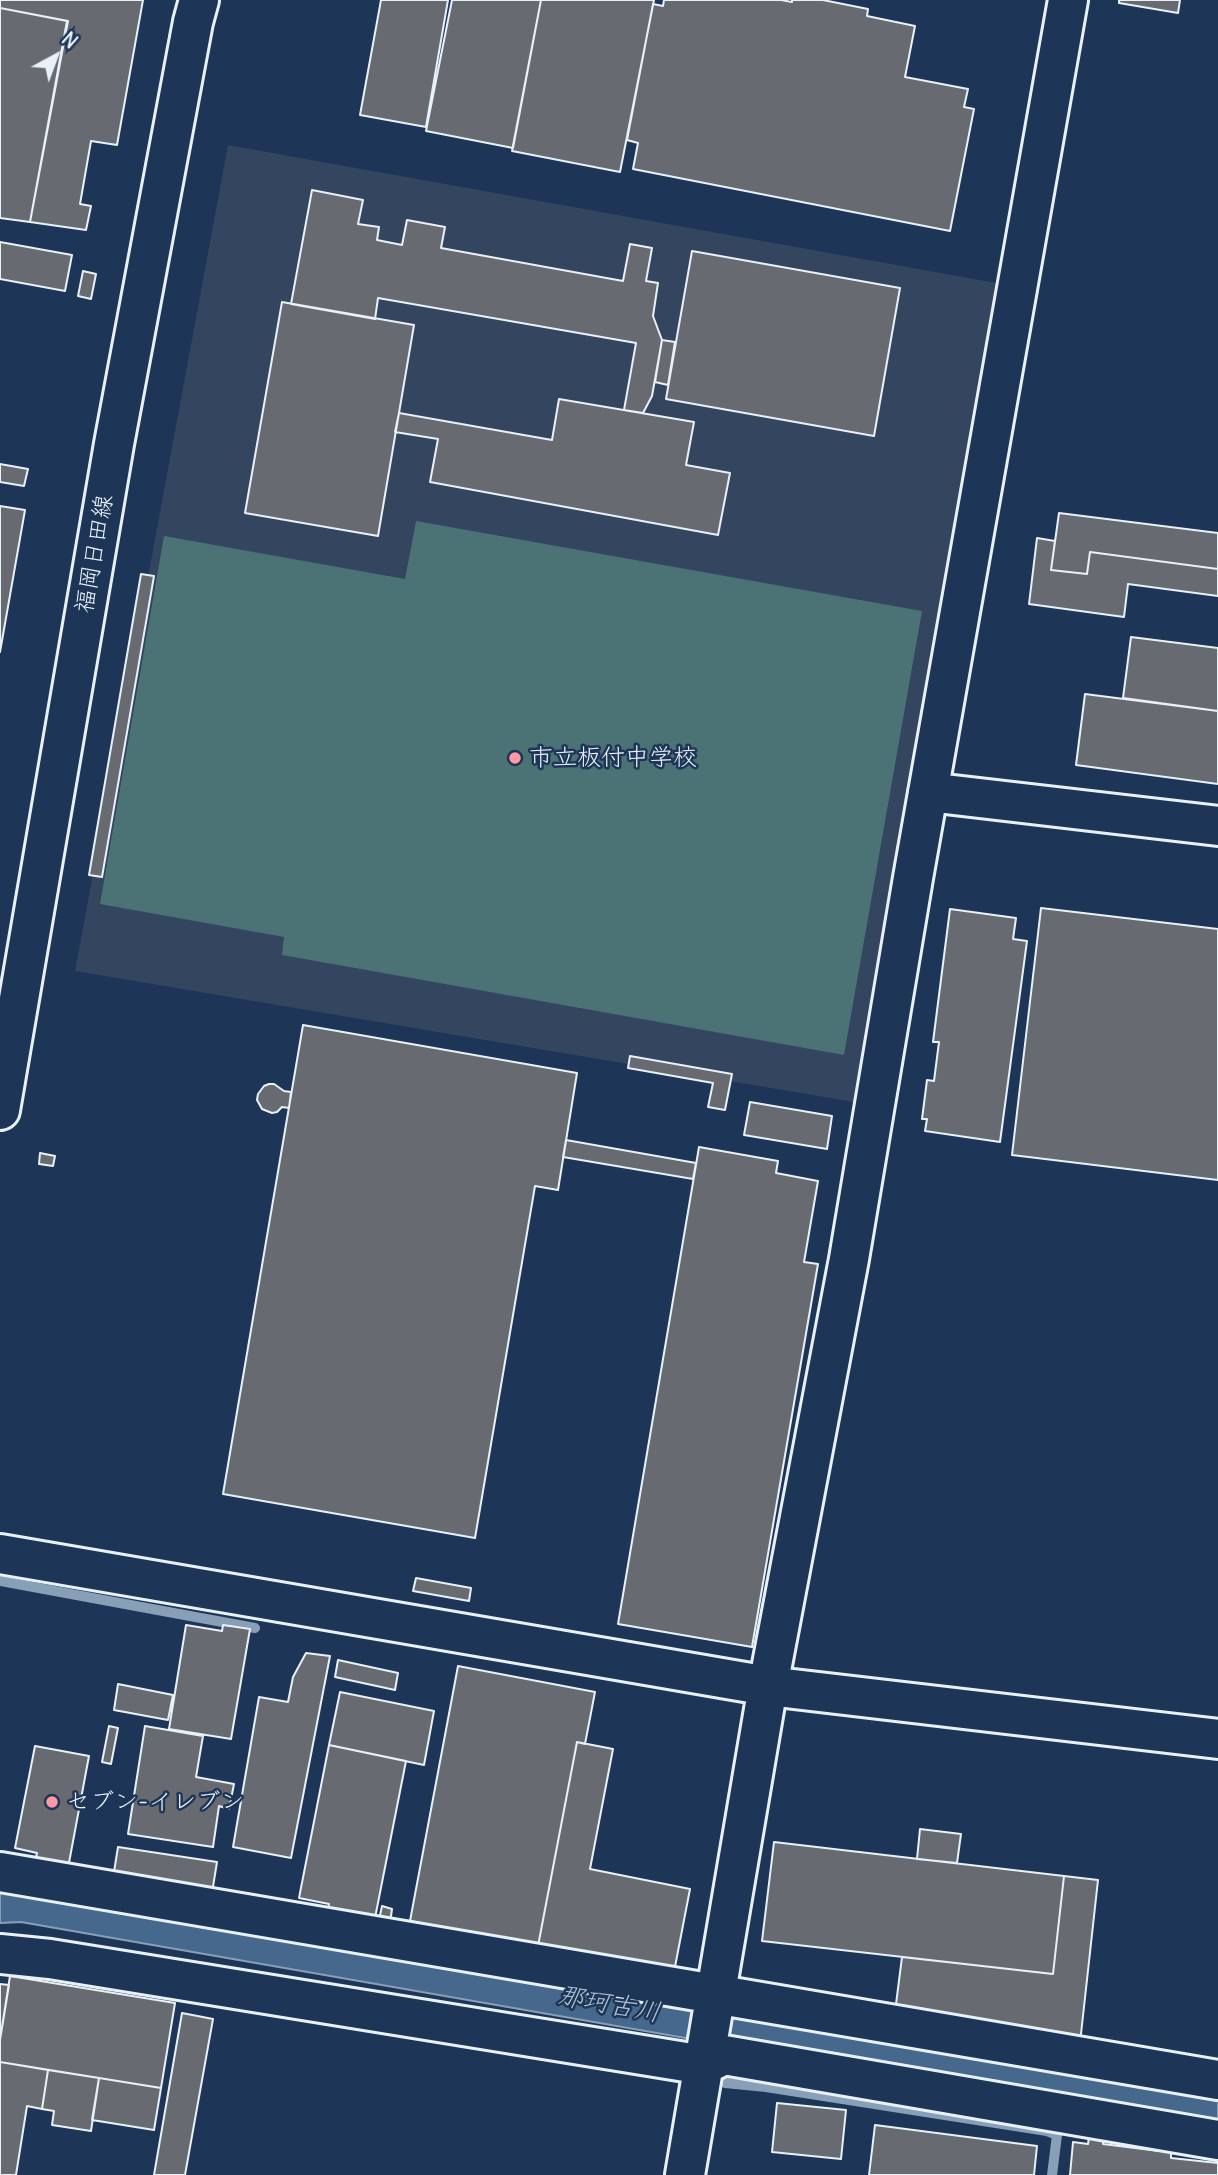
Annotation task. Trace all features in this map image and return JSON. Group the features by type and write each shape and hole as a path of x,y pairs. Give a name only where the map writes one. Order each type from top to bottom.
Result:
{"street":[{"name":"福岡日田線","path":"0,1110 116,431 199,0"},
{"path":"685,2175 768,1686 849,1259 928,792 1068,0"},
{"path":"928,792 1218,826"},
{"path":"0,1554 768,1686 1218,1739"},
{"path":"0,1871 1218,2080"},
{"path":"0,1954 64,1962 704,2066 724,2055 1218,2140"}],"shaded area":[{"name":"市立板付中学校","path":"228,145 1002,284 854,1102 75,971"}],"green space":[{"path":"416,521 922,611 844,1055 282,955 284,937 100,904 164,536 405,579"}],"water":[{"name":"那珂古川","path":"0,1879 1218,2089 1218,2131 21,1922 0,1923"}],"building":[{"path":"0,0 143,0 117,145 91,141 80,204 91,206 86,230 30,222 68,21 0,8"},
{"path":"381,0 448,0 426,127 360,115"},
{"path":"452,0 541,0 513,148 426,131"},
{"path":"541,0 654,0 620,172 512,151"},
{"path":"664,0 823,0 868,9 867,16 915,26 905,77 968,89 964,107 974,109 950,231 633,169 638,143 627,140 653,4 663,6"},
{"path":"1119,0 1180,0 1178,13 1119,3"},
{"path":"0,8 67,21 30,222 0,218"},
{"path":"312,190 363,200 358,224 379,227 377,240 402,245 407,220 445,227 441,248 623,281 630,244 652,248 646,281 658,283 653,316 662,340 652,396 643,413 624,410 636,343 378,298 375,319 291,304"},
{"path":"0,242 72,255 65,291 0,279"},
{"path":"692,251 900,288 874,436 666,399"},
{"path":"83,271 96,274 91,299 78,296"},
{"path":"282,302 414,325 378,536 245,513"},
{"path":"662,340 675,342 668,385 655,382"},
{"path":"559,399 694,422 686,465 730,473 718,535 430,482 438,439 395,432 399,413 552,440"},
{"path":"0,464 28,469 24,486 0,482"},
{"path":"0,506 25,510 0,652"},
{"path":"1059,513 1218,533 1218,569 1090,552 1087,574 1051,570"},
{"path":"1037,538 1055,541 1051,570 1087,574 1090,552 1218,569 1218,596 1128,584 1124,617 1029,604"},
{"path":"141,574 154,576 102,877 89,875"},
{"path":"1131,637 1218,648 1218,711 1123,698"},
{"path":"1085,694 1218,711 1218,784 1076,765"},
{"path":"1041,908 1218,929 1218,1180 1012,1155"},
{"path":"950,909 1016,918 1013,939 1027,941 1000,1142 925,1131 927,1119 922,1119 927,1080 934,1081 939,1042 933,1042"},
{"path":"303,1025 577,1073 558,1190 535,1186 475,1538 223,1494"},
{"path":"630,1056 732,1074 725,1110 708,1107 713,1083 628,1068"},
{"path":"269,1084 291,1092 289,1108 282,1107 272,1113 262,1109 257,1100 258,1094"},
{"path":"750,1102 832,1116 827,1149 744,1135"},
{"path":"566,1140 696,1163 693,1179 563,1157"},
{"path":"699,1147 778,1161 776,1173 818,1181 804,1262 818,1264 752,1647 618,1624"},
{"path":"40,1153 55,1156 53,1166 39,1164"},
{"path":"416,1578 471,1588 469,1601 413,1591"},
{"path":"186,1625 222,1631 223,1625 250,1629 231,1739 169,1729"},
{"path":"306,1653 330,1656 291,1858 233,1847 259,1697 288,1702 293,1677"},
{"path":"338,1660 398,1673 395,1690 335,1677"},
{"path":"458,1666 595,1692 585,1744 577,1742 538,1946 410,1921"},
{"path":"118,1684 173,1695 168,1720 114,1710"},
{"path":"340,1692 434,1711 424,1765 329,1745"},
{"path":"109,1726 118,1728 111,1764 102,1762"},
{"path":"145,1726 203,1736 196,1777 234,1784 229,1809 219,1806 213,1847 128,1834"},
{"path":"577,1742 613,1749 590,1869 690,1889 674,1972 538,1946"},
{"path":"329,1745 406,1761 374,1923 327,1913 329,1904 299,1898"},
{"name":"セブン-イレブン","path":"35,1746 89,1756 68,1868 35,1862 37,1853 15,1848"},
{"path":"920,1829 961,1834 957,1863 917,1859"},
{"path":"774,1842 1064,1876 1053,1974 762,1941"},
{"path":"118,1847 217,1862 212,1893 113,1878"},
{"path":"1064,1876 1098,1880 1080,2043 895,2012 902,1957 1053,1974"},
{"path":"382,1906 392,1909 390,1923 379,1920"},
{"path":"10,1976 175,2003 161,2088 0,2062 0,2040"},
{"path":"0,1984 9,1985 0,2040"},
{"path":"182,2013 213,2019 185,2175 154,2175"},
{"path":"0,2062 48,2070 42,2109 27,2106 16,2175 0,2175"},
{"path":"48,2070 99,2078 91,2131 52,2125 54,2111 42,2109"},
{"path":"99,2078 161,2088 154,2130 92,2120"},
{"path":"777,2103 846,2110 841,2159 772,2152"},
{"path":"875,2125 1037,2146 1034,2175 869,2175"},
{"path":"1089,2137 1103,2139 1103,2144 1159,2151 1159,2146 1171,2148 1171,2158 1218,2163 1218,2175 1070,2175 1073,2142 1088,2144"}],"waterway":[{"path":"0,1581 255,1628"},
{"path":"728,2063 725,2083 1047,2131 1057,2135 1052,2175"}],"place":[{"name":"市立板付中学校","path":"515,758"},
{"name":"セブン-イレブン","path":"52,1802"}]}
